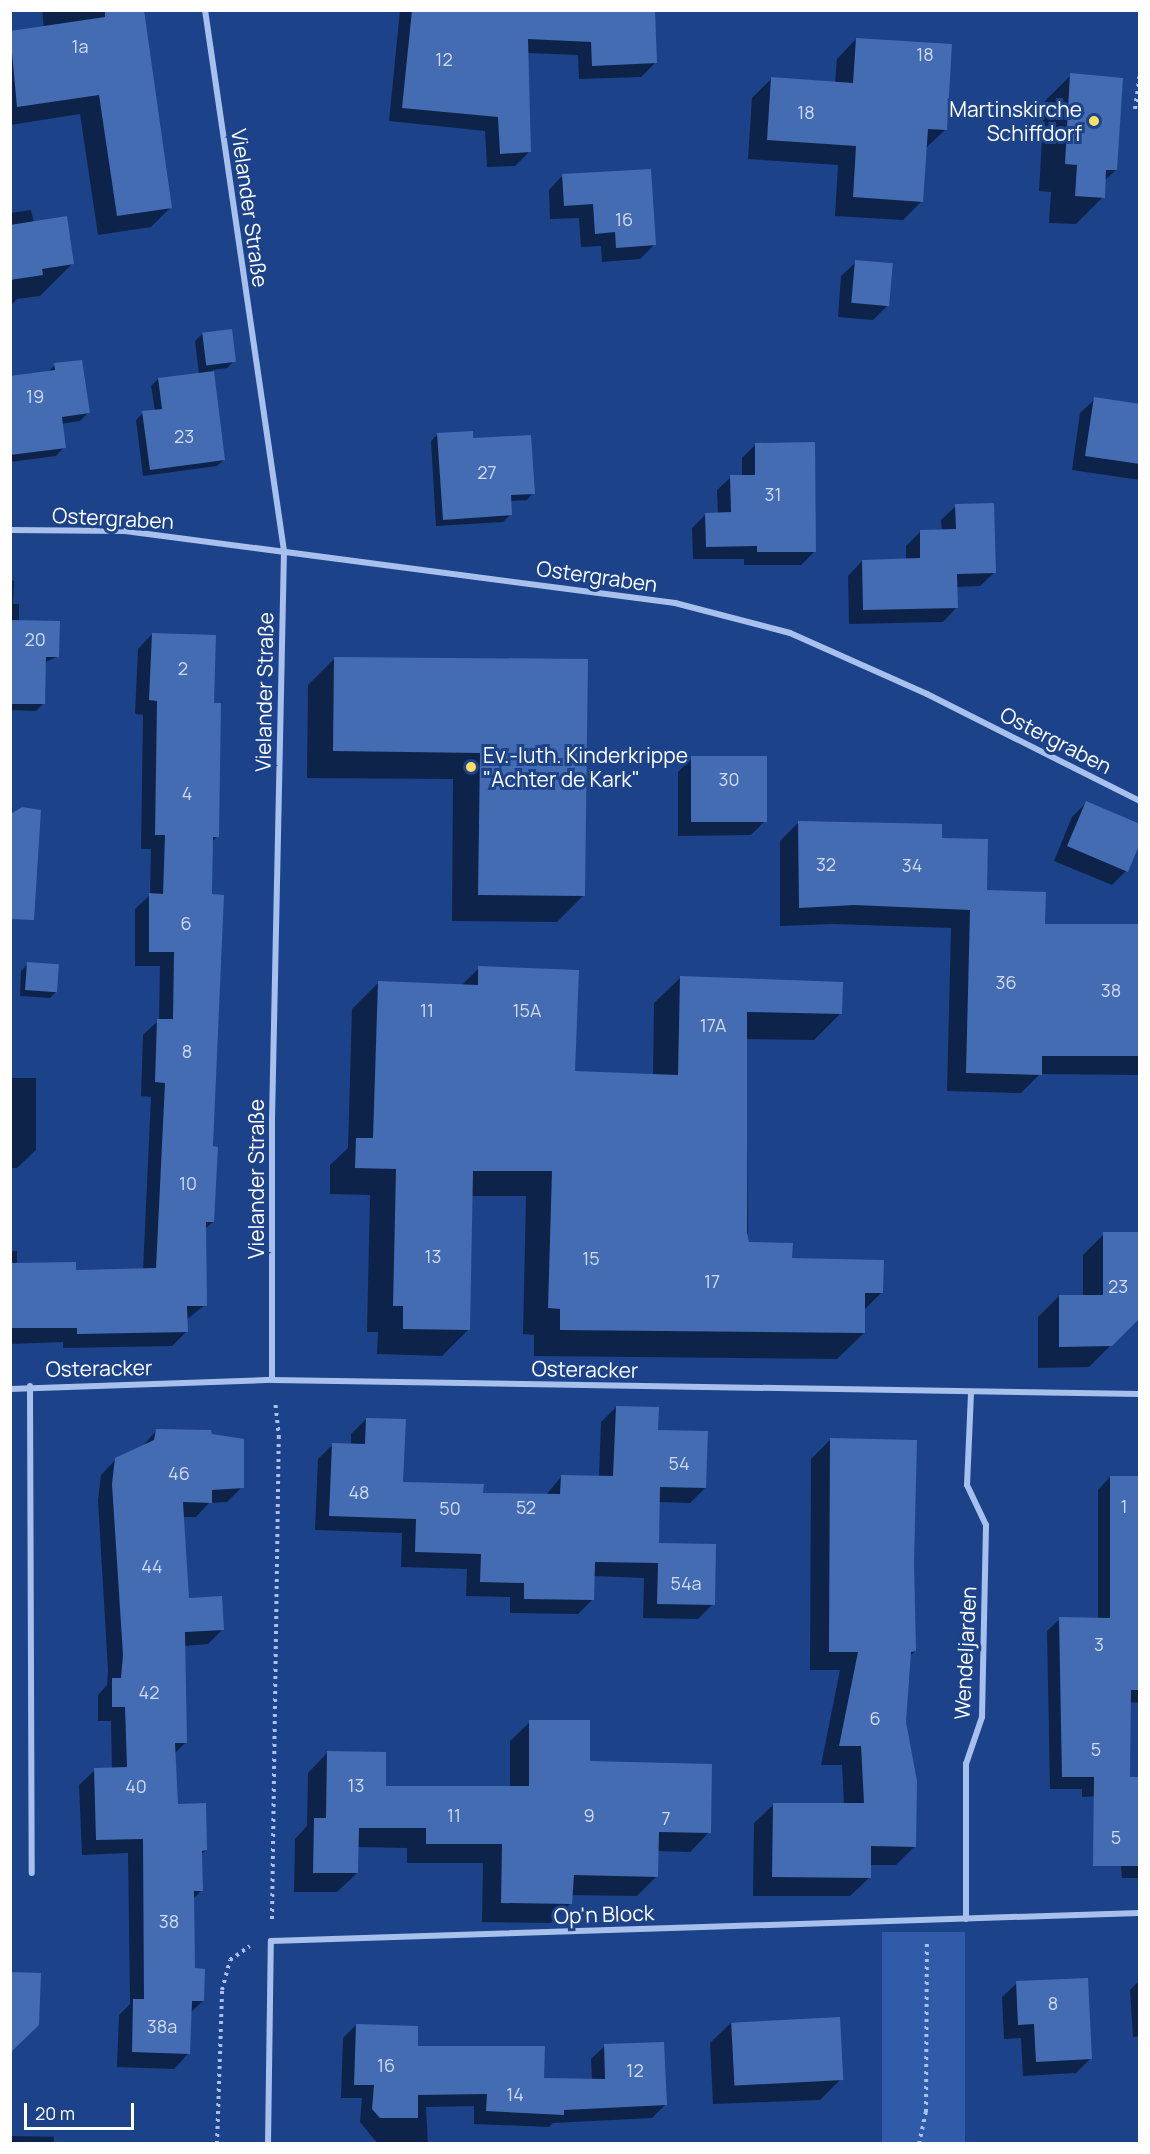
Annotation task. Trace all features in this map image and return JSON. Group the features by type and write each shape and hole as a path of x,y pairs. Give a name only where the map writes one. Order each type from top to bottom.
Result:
{"street":[{"name":"Vielander Straße","path":"205,10 284,551 272,1118 273,1380"},
{"name":"Ostergraben","path":"10,530 125,531 675,603 790,633 927,694 1140,801"},
{"name":"Osteracker","path":"10,1389 30,1386 273,1380 1140,1394"},
{"name":"Osteracker","path":"30,1386 32,1873"},
{"name":"Wendeljarden","path":"966,1919 966,1764 982,1717 986,1525 968,1485 971,1392"},
{"name":"Op'n Block","path":"271,1941 926,1921 1140,1912"},
{"path":"268,2144 271,1941"}],"path":[{"path":"1136,109 1140,73"},
{"path":"217,2144 222,1990 230,1960 248,1947 271,1941 279,1438 273,1380"},
{"path":"918,2144 926,2112 926,1921"}],"shaded area":[{"path":"882,1932 965,1932 965,2143 882,2143"}],"building":[{"path":"105,10 144,10 172,208 117,216 99,95 17,107 10,31 105,17"},
{"path":"412,10 655,10 657,63 592,66 591,42 528,39 531,152 500,154 498,117 402,108"},
{"path":"856,38 952,44 947,130 928,129 923,202 853,197 856,146 767,140 771,77 853,83"},
{"name":"Martinskirche Schiffdorf","path":"1070,73 1123,78 1117,170 1106,170 1105,198 1075,196 1077,165 1065,164"},
{"path":"651,169 656,245 616,248 615,232 595,234 593,204 564,206 562,174"},
{"path":"67,216 74,264 42,269 43,275 10,280 10,225"},
{"path":"855,260 893,263 889,306 851,303"},
{"path":"232,329 236,362 206,365 202,333"},
{"path":"82,360 90,413 62,417 66,448 10,455 10,376 55,370 54,363"},
{"path":"214,371 225,460 150,470 142,411 162,409 158,378"},
{"path":"1094,397 1140,404 1140,464 1085,456"},
{"path":"473,431 473,438 531,435 535,494 511,495 512,515 443,520 437,433"},
{"path":"815,442 816,552 757,552 757,546 706,547 705,513 731,512 730,475 755,475 755,443"},
{"path":"994,503 996,573 957,574 958,608 863,610 862,560 920,558 920,530 956,529 955,504"},
{"path":"10,620 60,621 59,657 46,657 45,704 10,704"},
{"path":"152,633 216,635 214,703 221,703 219,837 213,837 212,894 224,895 213,1146 218,1147 214,1222 206,1222 207,1306 187,1306 188,1332 77,1334 77,1328 10,1328 10,1263 76,1262 76,1270 156,1268 165,1083 155,1082 157,1019 173,1019 174,952 149,952 149,893 163,894 165,835 155,835 157,701 149,700"},
{"path":"334,657 588,659 585,896 478,895 480,753 333,751"},
{"path":"691,756 767,756 767,822 691,822"},
{"path":"1086,801 1140,824 1140,843 1128,872 1067,846"},
{"path":"22,807 41,810 34,920 10,919 11,814"},
{"path":"798,821 942,824 942,838 988,839 987,890 1046,892 1045,924 1140,924 1140,1056 1042,1056 1042,1075 966,1073 970,910 854,905 799,908"},
{"path":"27,962 59,964 57,992 25,990"},
{"path":"478,966 579,970 575,1071 678,1075 680,976 843,982 842,1014 747,1012 747,1232 749,1242 793,1243 792,1258 884,1260 883,1293 865,1293 865,1333 560,1330 560,1309 548,1308 552,1171 473,1171 470,1330 403,1329 403,1306 393,1306 396,1169 355,1168 356,1138 373,1138 378,981 478,985"},
{"path":"1103,1232 1140,1232 1140,1318 1112,1346 1059,1347 1059,1295 1103,1295"},
{"path":"616,1406 659,1407 658,1430 708,1431 706,1488 660,1487 659,1543 716,1544 715,1605 657,1604 658,1563 595,1562 594,1600 524,1599 524,1583 480,1582 481,1554 415,1552 416,1519 329,1516 332,1443 365,1444 366,1418 406,1419 403,1482 484,1484 483,1493 560,1494 561,1475 613,1476"},
{"path":"156,1429 211,1430 212,1434 244,1439 244,1488 212,1490 212,1503 183,1502 189,1598 222,1596 224,1630 185,1632 187,1743 175,1743 178,1804 206,1803 207,1850 202,1851 203,1891 194,1891 195,1968 205,1969 204,2001 192,2001 190,2054 132,2052 133,1999 144,1999 143,1839 96,1840 94,1768 127,1767 125,1707 112,1707 112,1678 121,1678 123,1655 112,1484 115,1458 154,1440"},
{"path":"830,1438 917,1440 914,1563 916,1651 911,1652 906,1722 917,1781 916,1847 871,1846 871,1878 772,1877 773,1803 864,1803 861,1746 839,1746 858,1652 829,1652"},
{"path":"1110,1476 1140,1476 1140,1690 1131,1690 1130,1777 1140,1777 1140,1866 1093,1866 1094,1777 1062,1777 1059,1617 1110,1618"},
{"path":"529,1720 590,1720 590,1761 712,1764 711,1833 659,1832 658,1877 574,1875 572,1904 501,1903 502,1844 426,1844 426,1828 359,1828 358,1873 313,1873 314,1818 326,1818 327,1751 386,1752 386,1786 529,1786"},
{"path":"10,1972 41,1973 39,2025 10,2053"},
{"path":"1088,1978 1092,2059 1036,2062 1034,2024 1018,2025 1016,1981"},
{"path":"840,2017 843,2080 734,2086 731,2023"},
{"path":"356,2024 418,2026 418,2046 545,2046 544,2078 605,2079 604,2044 664,2042 667,2105 564,2110 564,2115 486,2111 487,2094 418,2095 418,2118 380,2118 372,2109 374,2085 354,2085"}],"place":[{"name":"Martinskirche Schiffdorf","path":"1094,121"},
{"name":"Ev.-luth. Kinderkrippe \"Achter de Kark\"","path":"471,767"}]}
